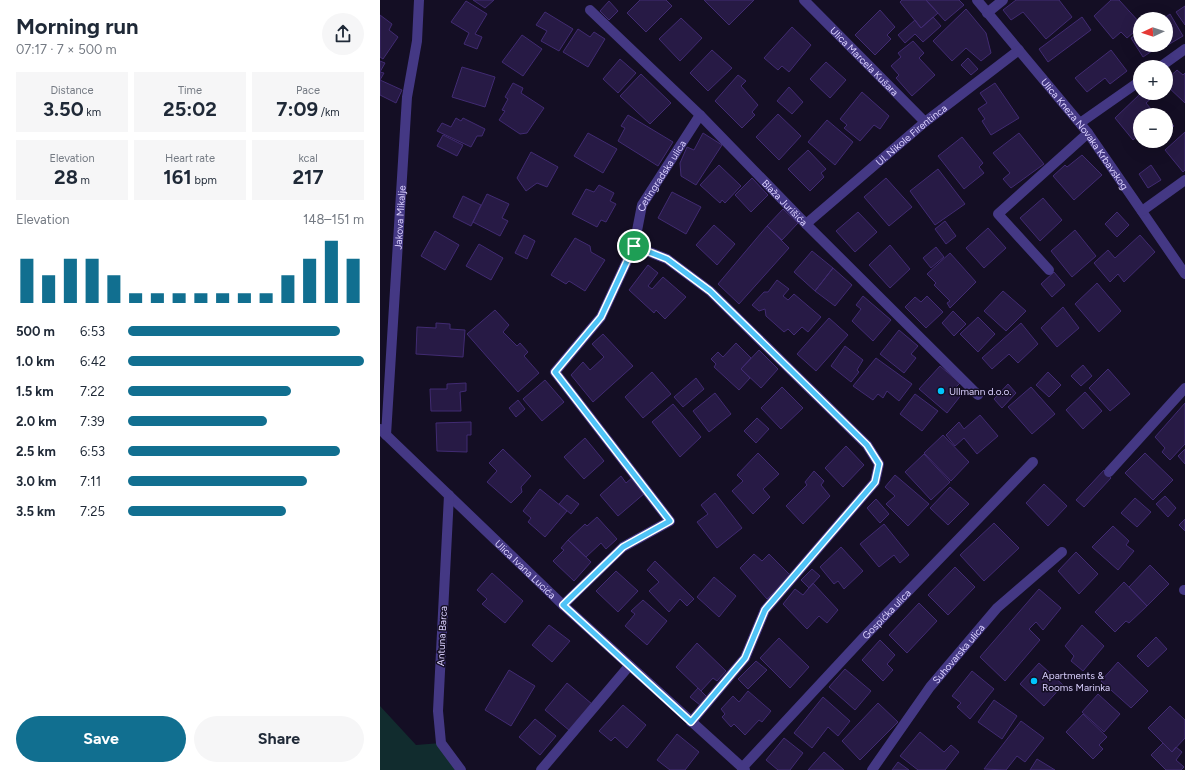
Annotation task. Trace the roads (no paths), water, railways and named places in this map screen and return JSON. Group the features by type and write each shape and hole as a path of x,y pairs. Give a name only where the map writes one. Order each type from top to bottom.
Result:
{"street":[{"name":"Jakova Mikalje","path":"383,432 407,98 417,41 419,0"},
{"name":"Ulica Marcela Kušara","path":"804,0 925,122"},
{"name":"Ulica Kneza Novaka Krbavskog","path":"977,0 1088,133 1185,274"},
{"path":"987,13 1003,0"},
{"name":"Blaža Jurišića","path":"590,10 700,114 806,224 978,395"},
{"path":"1170,60 1185,49"},
{"name":"Ul. Nikole Firentinca","path":"806,224 925,122 1018,50"},
{"path":"1080,123 1133,86"},
{"name":"Cetingradska ulica","path":"563,605 623,547 670,521 555,372 601,317 634,246 642,206 700,114"},
{"path":"1049,270 998,214 1088,133"},
{"path":"1142,211 1185,180"},
{"path":"634,246 667,259 710,291 867,445 879,464 875,482 765,610 745,658 691,722"},
{"path":"1109,472 1185,388"},
{"name":"Ulica Ivana Lucića","path":"383,432 563,605 743,769"},
{"name":"Gospićka ulica","path":"743,769 863,638 1033,462"},
{"name":"Antuna Barca","path":"449,495 438,711 441,743 461,770"},
{"name":"Suhovarska ulica","path":"872,770 930,687 996,608 1062,552"},
{"path":"541,770 629,666"}],"place":[{"name":"Ullmann d.o.o.","path":"941,391"},
{"name":"Apartments & Rooms Marinka","path":"1034,681"}]}
